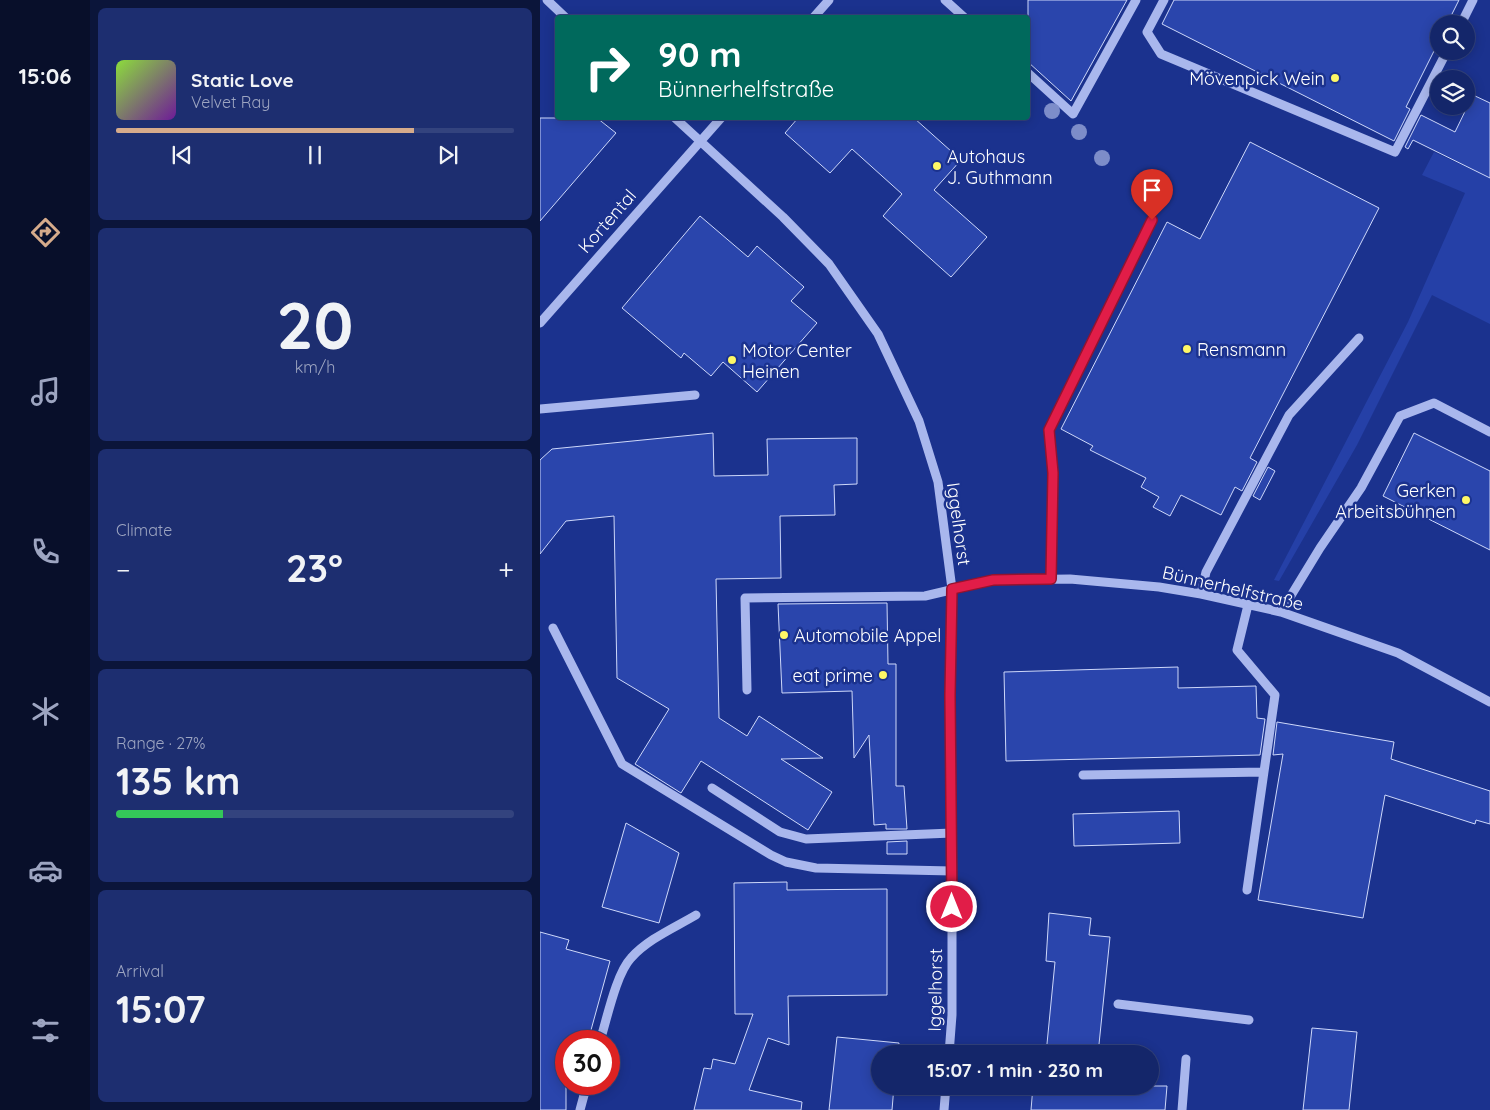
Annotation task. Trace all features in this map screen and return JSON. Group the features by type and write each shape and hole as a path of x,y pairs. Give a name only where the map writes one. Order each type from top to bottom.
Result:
{"street":[{"path":"547,0 563,15"},
{"path":"816,15 829,0"},
{"path":"945,0 962,15"},
{"path":"1030,75 1073,114 1136,0"},
{"path":"1164,0 1147,32 1161,54 1395,152 1442,60"},
{"path":"1466,15 1473,0"},
{"name":"Iggelhorst","path":"677,120 783,217 829,264 878,334 919,420 938,482 952,589 950,695 952,1015 950,1045"},
{"name":"Kortental","path":"540,323 719,120"},
{"path":"1051,579 1053,473 1049,430 1152,220"},
{"path":"1201,594 1206,572 1289,415 1359,338"},
{"path":"540,409 695,395"},
{"path":"1281,612 1320,548 1361,488 1400,416 1434,402 1490,432"},
{"name":"Bünnerhelfstraße","path":"747,690 745,598 925,596 993,580 1070,579 1158,587 1201,594 1281,612 1398,652 1490,702"},
{"path":"1247,890 1274,695 1237,650 1248,605"},
{"path":"553,628 622,764 786,862 816,868 952,871"},
{"path":"1083,775 1264,772"},
{"path":"712,788 780,832 806,839 952,833"},
{"path":"603,1030 620,976 630,958 648,943 696,915"},
{"path":"1118,1004 1249,1020"},
{"path":"1182,1110 1186,1059"},
{"path":"580,1110 584,1095"},
{"path":"944,1110 945,1095"}],"shaded area":[{"path":"1434,152 1490,178 1490,324 1432,295 1357,445 1279,581 1274,580 1408,322 1465,193 1422,175"}],"building":[{"path":"1028,0 1127,0 1071,101 1030,64 1030,15 1028,15"},
{"name":"Mövenpick Wein","path":"1174,0 1459,0 1452,15 1430,15 1430,59 1406,107 1410,109 1394,141 1162,24"},
{"path":"1475,96 1490,103 1490,178 1413,140 1408,149 1405,147 1421,115 1455,132 1463,115 1475,115"},
{"path":"540,118 600,120 616,133 540,221"},
{"path":"796,120 916,120 961,160 934,190 987,237 951,277 883,216 902,194 852,149 830,173 785,133"},
{"path":"1250,142 1379,208 1250,458 1257,462 1242,491 1235,487 1221,515 1181,495 1170,516 1153,507 1159,497 1141,487 1146,478 1090,450 1093,446 1061,429 1167,222 1200,239"},
{"path":"700,216 748,257 757,246 804,287 791,301 817,323 757,392 723,362 711,376 684,353 681,358 622,308"},
{"path":"713,433 714,476 768,475 767,439 857,438 857,484 834,485 835,515 780,516 781,578 716,579 719,718 747,736 759,716 823,758 781,759 832,792 808,830 701,761 681,793 635,764 669,709 617,678 614,516 566,521 540,554 540,460 552,449"},
{"path":"1414,433 1490,471 1490,550 1383,496"},
{"path":"1268,467 1275,471 1260,500 1253,496"},
{"path":"887,603 888,664 896,664 896,786 904,786 907,829 886,829 886,824 874,825 869,735 854,758 852,691 782,693 778,604"},
{"path":"1178,667 1178,688 1256,686 1257,718 1265,719 1260,755 1006,761 1004,672"},
{"path":"1277,722 1394,742 1391,759 1490,791 1490,824 1476,820 1475,824 1385,795 1363,918 1258,900 1283,754 1273,755"},
{"path":"1179,811 1180,843 1074,846 1073,814"},
{"path":"626,823 679,853 659,923 602,907"},
{"path":"907,841 907,854 887,854 887,842"},
{"path":"787,882 787,890 887,889 887,995 788,996 789,1045 768,1038 749,1090 802,1102 801,1110 694,1110 704,1068 711,1069 713,1059 735,1064 753,1014 735,1014 734,883"},
{"path":"1049,913 1091,918 1089,935 1110,937 1099,1045 1047,1045 1055,962 1046,961"},
{"path":"540,932 569,940 566,949 610,961 591,1030 555,1030 555,1095 566,1095 566,1110 540,1110"},
{"path":"1312,1028 1357,1032 1349,1110 1303,1110"},
{"path":"837,1037 899,1043 899,1045 871,1045 871,1095 893,1095 892,1110 829,1110"},
{"path":"1159,1086 1167,1086 1165,1110 1031,1110 1032,1095 1159,1095"}],"place":[{"name":"Mövenpick Wein","path":"1335,78"},
{"name":"Autohaus J. Guthmann","path":"937,166"},
{"name":"Rensmann","path":"1187,349"},
{"name":"Motor Center Heinen","path":"732,360"},
{"name":"Gerken Arbeitsbühnen","path":"1466,500"},
{"name":"Automobile Appel","path":"784,635"},
{"name":"eat prime","path":"883,675"}],"route":[{"path":"952,907 950,695 952,589 993,580 1051,579 1053,473 1049,430 1152,220"}]}
